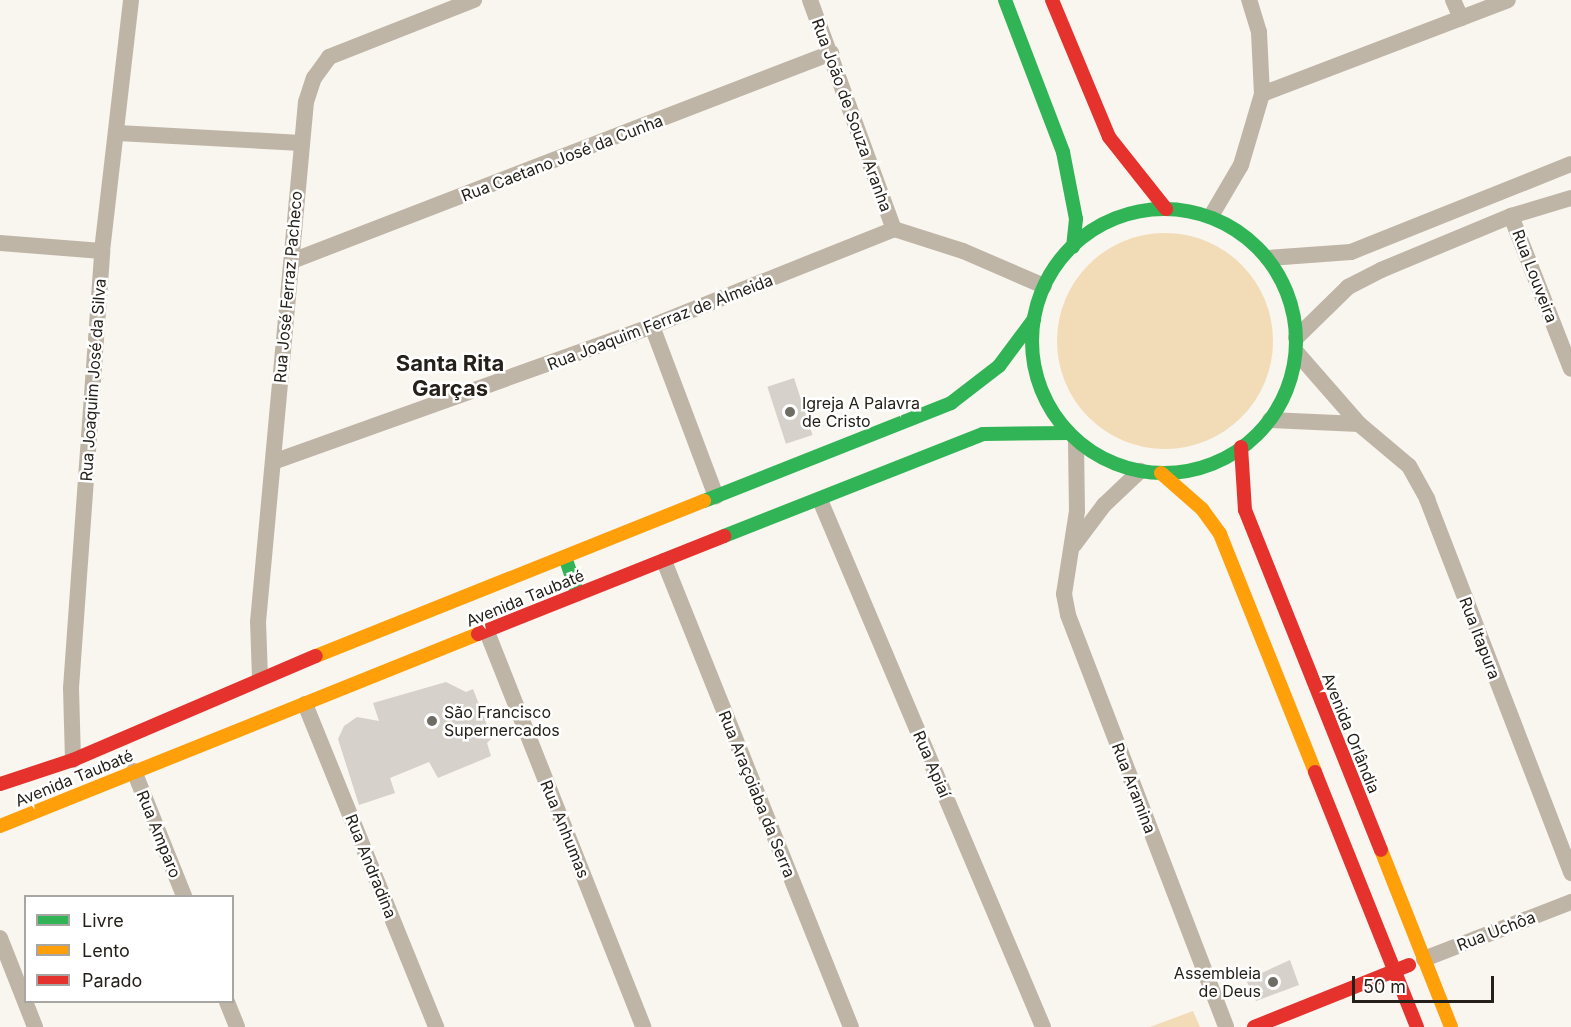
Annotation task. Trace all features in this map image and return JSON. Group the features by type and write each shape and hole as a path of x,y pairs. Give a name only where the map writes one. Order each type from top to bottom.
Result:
{"street":[{"name":"Rua Joaquim José da Silva","path":"80,776 71,688 102,251 118,133 131,0"},
{"name":"Rua José Ferraz Pacheco","path":"260,678 258,622 306,102 314,78 329,57 474,0"},
{"name":"Rua João de Souza Aranha","path":"810,0 894,230"},
{"path":"1005,0 1063,152 1076,219 1073,247"},
{"path":"1052,0 1109,137 1166,210"},
{"path":"1211,216 1241,165 1262,94 1259,32 1249,0"},
{"path":"1454,0 1461,18"},
{"path":"1262,94 1508,0"},
{"name":"Rua Caetano José da Cunha","path":"292,261 831,53"},
{"path":"118,133 301,143"},
{"path":"1268,258 1352,252 1571,164"},
{"path":"1297,346 1348,287 1511,216 1571,198"},
{"path":"1145,210 1166,210 1211,216 1240,232 1268,258 1292,306 1297,346 1288,386 1270,420 1241,447 1206,466 1161,473 1140,471 1109,461 1073,437 1043,394 1033,357 1034,319 1044,286 1073,247 1112,219 1145,210"},
{"name":"Rua Louveira","path":"1511,216 1571,369"},
{"path":"894,230 963,251 1044,286"},
{"name":"Rua Joaquim Ferraz de Almeida","path":"273,462 652,326 894,230"},
{"path":"0,243 102,251"},
{"name":"Avenida Taubaté","path":"0,826 57,804 80,776 260,678 951,403 999,366 1034,319"},
{"path":"652,326 716,496"},
{"name":"Rua Itapura","path":"1297,346 1359,424 1409,466 1427,500 1571,873"},
{"path":"1270,420 1359,424"},
{"name":"Avenida Taubaté","path":"0,784 46,766 80,776 134,771 983,434 1073,437"},
{"name":"Rua Aramina","path":"1073,437 1073,545 1064,594 1068,615 1226,1027"},
{"name":"Avenida Orlândia","path":"1241,447 1245,510 1451,1027"},
{"name":"Rua Aramina","path":"1073,545 1104,506 1140,471"},
{"path":"1161,473 1202,509 1220,534 1417,1027"},
{"name":"Rua Apiaí","path":"820,500 1044,1027"},
{"path":"565,556 578,594"},
{"name":"Rua Araçoiaba da Serra","path":"664,561 851,1027"},
{"name":"Rua Anhumas","path":"487,632 643,1027"},
{"name":"Rua Andradina","path":"305,704 436,1027"},
{"path":"46,766 57,804"},
{"name":"Rua Amparo","path":"134,771 183,895"},
{"name":"Rua Uchôa","path":"1254,1027 1571,902"},
{"path":"0,938 24,999"},
{"path":"26,1003 35,1027"},
{"path":"227,1003 237,1027"}],"shaded area":[{"path":"1165,233 1186,235 1216,246 1241,265 1260,290 1271,320 1273,341 1271,362 1260,392 1241,417 1216,436 1186,447 1165,449 1144,447 1114,436 1089,417 1070,392 1059,362 1057,341 1059,320 1070,290 1089,265 1114,246 1144,235"},
{"path":"1193,1011 1200,1027 1150,1027"}],"building":[{"name":"Igreja A Palavra de Cristo","path":"794,378 813,435 786,444 767,387"},
{"name":"São Francisco Supernercados","path":"446,682 466,692 473,689 492,738 487,743 491,756 438,778 429,762 390,778 395,793 359,805 338,739 344,726 357,717 379,721 373,703"},
{"name":"Assembleia de Deus","path":"1290,960 1299,985 1256,1001 1246,980"}],"traffic: fast":[{"path":"1005,0 1063,152 1076,219 1073,247"},
{"path":"1164,209 1190,212 1214,219 1237,232 1257,248 1273,268 1286,291 1293,315 1296,341 1293,367 1286,391 1273,414 1257,434 1237,450 1214,463 1190,470 1164,473 1138,470 1114,463 1091,450 1071,434 1055,414 1042,391 1035,367 1032,341 1035,315 1042,291 1055,268 1071,248 1091,232 1114,219 1138,212 1164,209"},
{"path":"704,501 951,403 999,366 1034,319"},
{"path":"724,536 983,434 1069,433"},
{"path":"565,557 578,594"}],"traffic: slow":[{"path":"1161,473 1202,509 1220,534 1315,772"},
{"path":"316,656 704,501"},
{"path":"0,826 478,634"},
{"path":"1381,850 1451,1027"}],"traffic: jam":[{"path":"1052,0 1109,137 1166,209"},
{"path":"1241,447 1245,510 1381,850"},
{"path":"478,634 724,536"},
{"path":"0,784 73,760 316,656"},
{"path":"1315,772 1417,1027"},
{"path":"1254,1027 1409,965"}],"place":[{"name":"Igreja A Palavra de Cristo","path":"790,412"},
{"name":"São Francisco Supernercados","path":"432,721"},
{"name":"Assembleia de Deus","path":"1273,982"}],"district":[{"name":"Santa Rita Garças","path":"450,376"}]}
